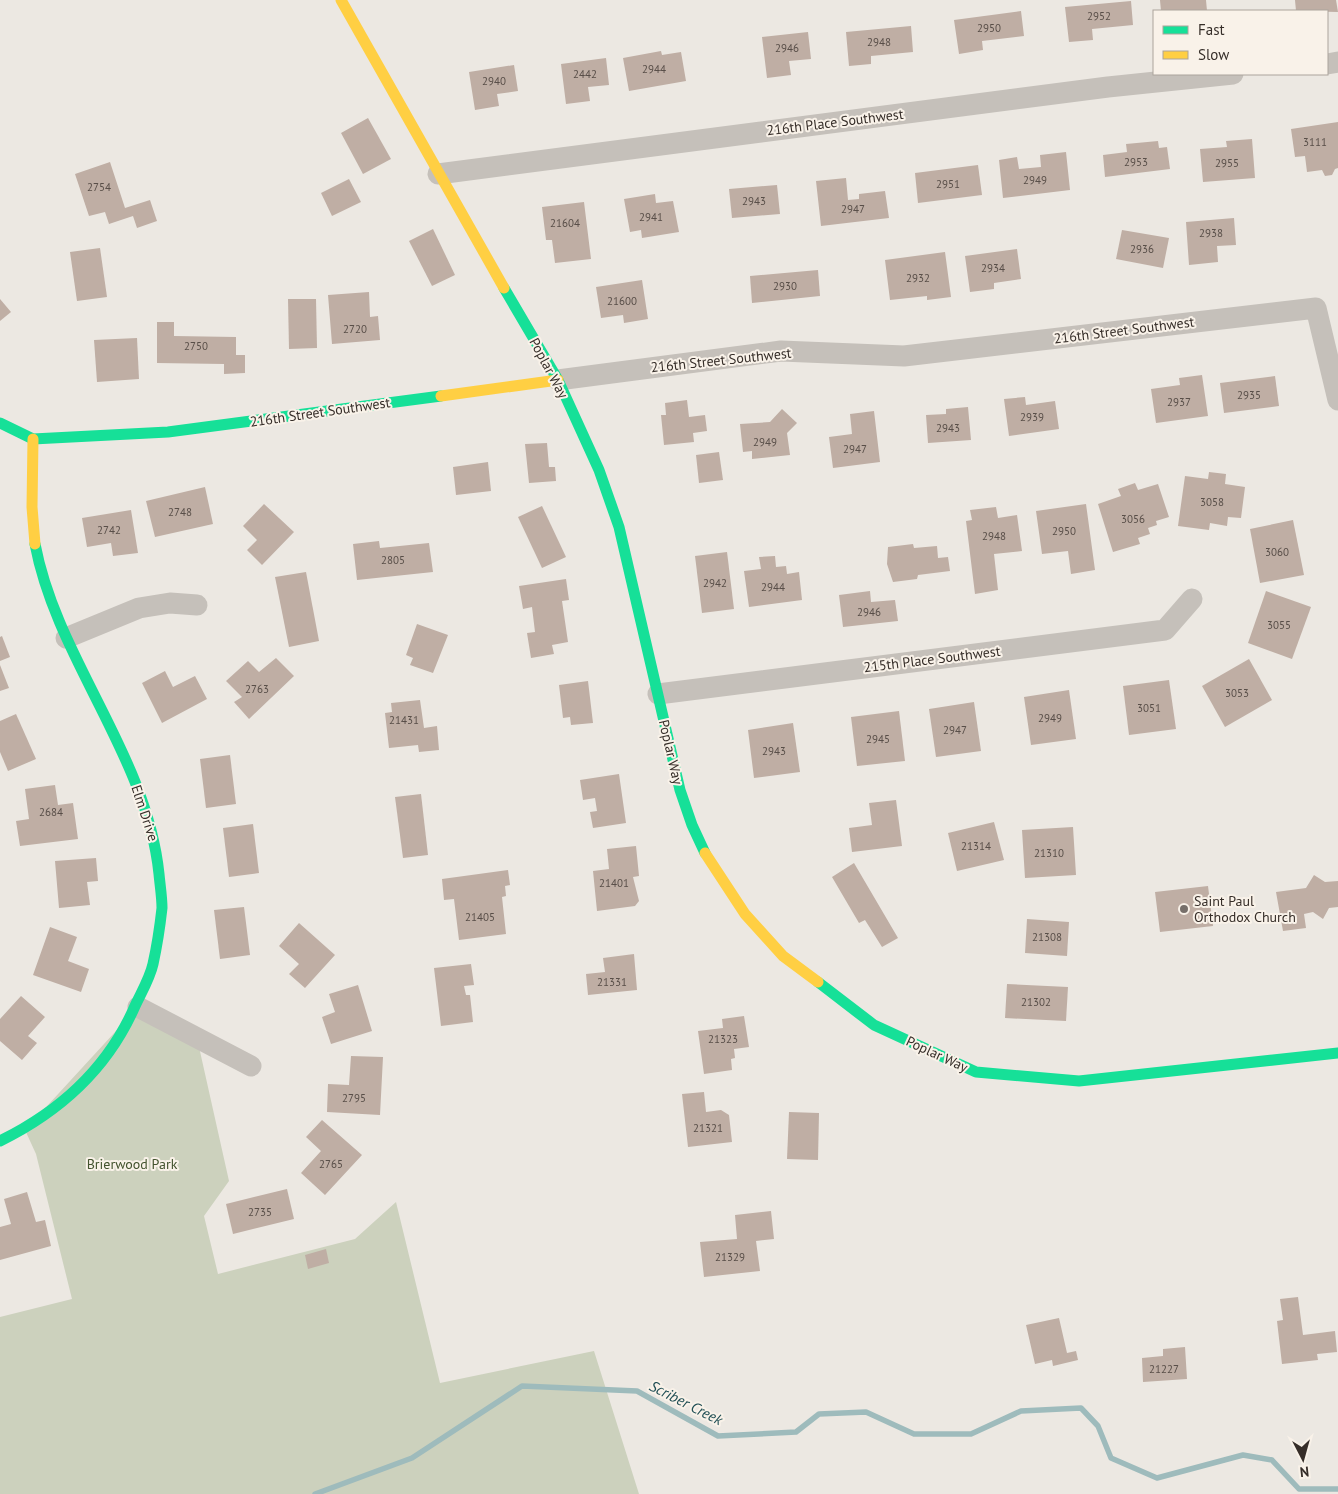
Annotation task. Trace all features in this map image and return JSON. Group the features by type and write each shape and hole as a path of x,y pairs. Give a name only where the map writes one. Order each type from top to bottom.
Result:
{"main road":[{"name":"Poplar Way","path":"341,0 438,174 558,380 600,470 619,527 680,790 692,826 708,859 745,914 784,956 874,1024 976,1072 1079,1081 1338,1053"},
{"name":"216th Street Southwest","path":"33,439 168,432 558,380"},
{"path":"0,423 33,439"},
{"name":"Elm Drive","path":"0,1141 39,1122 70,1098 91,1077 118,1042 138,1007 152,969 159,938 160,867 151,823 138,788 66,638 42,574 34,541 30,510 33,439"}],"street":[{"name":"216th Place Southwest","path":"438,174 1108,87 1223,75"},
{"name":"216th Street Southwest","path":"558,380 781,351 904,356 1316,308 1338,400"},
{"name":"215th Place Southwest","path":"658,694 1166,630 1192,599"},
{"path":"66,638 139,608 170,603 197,605"},
{"path":"138,1007 251,1066"}],"green space":[{"name":"Brierwood Park","path":"138,1007 197,1038 229,1181 204,1216 218,1274 355,1239 396,1202 440,1383 594,1351 639,1494 0,1494 0,1317 72,1299 36,1154 25,1130"}],"building":[{"path":"1160,0 1206,0 1207,10 1161,10"},
{"path":"1295,0 1336,0 1338,12 1328,12 1328,10 1296,10"},
{"path":"1131,1 1133,25 1092,29 1093,40 1069,42 1065,7"},
{"path":"1021,11 1024,36 982,41 983,50 959,54 954,20"},
{"path":"911,26 913,52 871,56 871,64 849,66 846,32"},
{"path":"808,32 811,59 789,61 791,75 767,78 762,37"},
{"path":"661,51 662,55 681,52 686,81 629,91 623,58"},
{"path":"606,58 609,85 588,87 590,101 566,104 561,64"},
{"path":"514,65 518,91 497,94 499,106 475,110 469,72"},
{"path":"368,118 391,159 363,174 341,133"},
{"path":"1338,122 1338,168 1335,169 1332,175 1325,176 1322,170 1307,172 1305,156 1295,157 1291,129"},
{"path":"1252,139 1255,178 1203,182 1200,149 1227,147 1226,141"},
{"path":"1158,141 1159,148 1167,147 1170,169 1105,177 1103,155 1127,152 1126,144"},
{"path":"1066,152 1070,190 1003,198 999,160 1017,157 1019,169 1041,167 1040,155"},
{"path":"110,162 125,208 150,200 157,221 137,228 133,216 109,224 105,212 89,216 75,174"},
{"path":"978,165 982,195 918,203 915,173"},
{"path":"846,178 848,200 859,199 859,194 885,191 889,218 821,226 816,181"},
{"path":"349,179 361,202 332,216 321,193"},
{"path":"777,185 780,214 732,218 729,189"},
{"path":"655,194 656,203 673,201 679,232 642,238 641,230 630,232 624,199"},
{"path":"584,202 591,259 555,263 552,240 546,240 542,207"},
{"path":"1234,218 1236,245 1217,246 1218,262 1189,265 1186,222"},
{"path":"433,229 455,275 432,286 409,241"},
{"path":"1122,230 1169,238 1163,268 1116,259"},
{"path":"100,248 107,297 77,301 70,252"},
{"path":"1017,249 1021,279 994,283 994,289 970,292 965,256"},
{"path":"945,252 951,297 927,300 927,296 890,300 885,260"},
{"path":"818,270 820,296 752,303 750,276"},
{"path":"642,280 648,319 624,323 623,315 601,318 596,287"},
{"path":"369,292 370,317 378,316 380,340 332,344 328,295"},
{"path":"0,299 11,312 0,321"},
{"path":"288,299 316,299 317,348 289,349"},
{"path":"157,322 174,322 174,336 236,337 236,355 245,355 245,373 224,374 224,364 157,363"},
{"path":"137,338 139,379 97,382 94,340"},
{"path":"1202,375 1208,416 1156,423 1151,389 1180,385 1179,378"},
{"path":"1275,376 1279,406 1224,413 1220,383"},
{"path":"1025,397 1026,405 1055,401 1059,429 1009,436 1004,399"},
{"path":"687,400 689,417 705,415 707,431 693,433 694,442 664,445 661,415 666,415 665,403"},
{"path":"968,407 971,440 928,443 926,415 946,414 946,409"},
{"path":"782,409 797,423 787,433 790,455 752,459 752,451 743,452 740,424 770,422"},
{"path":"874,411 880,462 833,468 829,437 852,434 850,414"},
{"path":"547,443 549,467 555,467 556,481 529,483 525,444"},
{"path":"719,452 723,480 699,483 696,455"},
{"path":"488,462 491,491 456,495 453,467"},
{"path":"1209,472 1226,474 1225,484 1245,487 1241,518 1228,517 1227,526 1210,523 1209,530 1178,526 1185,476 1208,479"},
{"path":"1135,483 1138,490 1158,484 1169,517 1156,521 1157,525 1148,528 1150,534 1138,538 1140,544 1113,552 1098,504 1121,496 1118,489"},
{"path":"205,487 213,524 155,537 146,501"},
{"path":"264,504 294,532 262,565 247,550 257,540 243,526"},
{"path":"1086,504 1095,570 1071,574 1068,551 1042,554 1036,511"},
{"path":"542,506 566,557 542,568 518,517"},
{"path":"996,507 998,518 1017,515 1022,551 994,554 998,590 975,594 966,521 972,520 970,510"},
{"path":"131,510 138,553 113,556 111,543 87,547 82,518"},
{"path":"1293,520 1304,575 1260,583 1250,529"},
{"path":"379,541 380,548 429,543 433,572 357,580 353,544"},
{"path":"913,544 914,548 937,546 938,558 948,557 950,571 918,575 917,579 893,582 887,564 888,547"},
{"path":"727,552 734,609 702,613 695,556"},
{"path":"775,556 776,567 786,566 787,574 799,572 802,600 749,607 744,571 761,569 759,557"},
{"path":"306,572 319,641 289,647 275,577"},
{"path":"566,579 569,600 562,601 568,642 552,645 554,654 531,658 527,633 535,632 532,607 523,609 519,586"},
{"path":"870,591 871,602 895,600 898,621 843,627 839,595"},
{"path":"1266,591 1311,607 1292,659 1248,643"},
{"path":"417,624 448,635 433,673 410,665 413,658 406,655"},
{"path":"2,636 10,657 0,661 0,637"},
{"path":"276,658 294,676 249,719 234,702 242,697 226,681 248,661 259,672"},
{"path":"1249,659 1272,700 1225,727 1202,686"},
{"path":"0,665 9,688 0,691"},
{"path":"165,671 173,687 195,676 207,699 162,723 142,683"},
{"path":"1169,680 1176,729 1129,735 1123,686"},
{"path":"588,681 593,723 571,725 570,717 563,718 559,685"},
{"path":"1069,690 1076,739 1031,745 1024,697"},
{"path":"420,700 424,728 437,726 439,750 419,752 418,745 389,748 385,713 392,712 391,703"},
{"path":"974,702 981,751 936,757 929,709"},
{"path":"899,711 905,761 857,766 851,717"},
{"path":"16,714 36,759 8,771 0,752 0,721"},
{"path":"793,723 800,772 754,778 748,730"},
{"path":"230,755 236,804 206,808 200,759"},
{"path":"619,774 626,823 593,828 590,812 597,811 595,798 583,800 580,780"},
{"path":"55,785 58,805 73,803 78,839 20,846 16,821 29,819 25,789"},
{"path":"421,794 428,855 403,858 395,797"},
{"path":"896,800 902,846 852,852 849,828 872,825 869,803"},
{"path":"994,822 1004,860 957,871 948,833"},
{"path":"253,824 259,873 229,877 223,828"},
{"path":"1073,827 1076,875 1025,878 1022,830"},
{"path":"636,846 639,876 633,877 639,901 635,906 597,911 593,871 609,869 607,849"},
{"path":"96,858 98,881 87,882 90,905 59,908 55,861"},
{"path":"854,863 898,938 882,947 865,920 859,923 832,877"},
{"path":"508,870 510,885 505,886 506,896 502,897 506,934 459,940 454,899 444,900 442,879"},
{"path":"1314,875 1325,882 1338,881 1338,907 1329,908 1323,919 1313,912 1304,914 1306,928 1283,931 1276,892 1306,888"},
{"name":"Saint Paul Orthodox Church","path":"1208,886 1213,926 1160,932 1155,892"},
{"path":"244,907 250,955 220,959 214,910"},
{"path":"1027,919 1069,922 1067,956 1025,953"},
{"path":"299,923 335,955 305,988 289,974 299,964 279,946"},
{"path":"50,927 77,937 68,961 89,969 81,992 33,975"},
{"path":"634,954 637,990 588,995 586,974 605,972 603,958"},
{"path":"471,964 474,985 464,986 466,995 470,995 473,1022 441,1026 434,968"},
{"path":"1007,984 1068,987 1066,1021 1005,1018"},
{"path":"358,985 372,1031 331,1044 322,1017 335,1012 329,994"},
{"path":"21,996 45,1017 28,1036 37,1043 22,1060 0,1041 0,1019"},
{"path":"744,1016 749,1047 734,1049 735,1058 731,1059 732,1070 704,1074 698,1031 723,1028 722,1019"},
{"path":"351,1056 383,1057 380,1115 327,1112 328,1084 349,1085"},
{"path":"704,1092 706,1112 721,1110 729,1115 732,1142 688,1147 682,1094"},
{"path":"789,1112 819,1113 818,1160 787,1159"},
{"path":"322,1120 362,1155 325,1195 301,1173 321,1151 306,1137"},
{"path":"287,1189 294,1219 233,1234 226,1204"},
{"path":"27,1192 36,1222 45,1220 51,1246 0,1260 0,1227 11,1224 4,1199"},
{"path":"771,1211 774,1239 756,1241 760,1271 704,1277 700,1242 737,1239 735,1215"},
{"path":"326,1249 329,1263 308,1269 305,1255"},
{"path":"1298,1297 1303,1335 1335,1331 1337,1352 1317,1354 1318,1360 1282,1364 1277,1321 1283,1320 1280,1299"},
{"path":"1059,1318 1067,1353 1076,1351 1078,1360 1053,1366 1052,1360 1035,1364 1026,1325"},
{"path":"1185,1347 1187,1379 1143,1382 1142,1358 1163,1356 1163,1349"}],"waterway":[{"name":"Scriber Creek","path":"315,1494 412,1458 522,1386 637,1391 718,1436 796,1432 819,1414 866,1412 914,1434 971,1434 1021,1411 1081,1408 1098,1426 1111,1458 1157,1478 1243,1455 1272,1460 1299,1489 1338,1489"}],"traffic: fast":[{"path":"504,288 558,380 599,470 619,527 680,790 692,825 705,853"},
{"path":"0,423 33,439 168,432 441,396"},
{"path":"0,1141 43,1116 62,1101 97,1068 111,1049 124,1028 150,975 162,908 159,874 151,830 138,789 62,628 46,587 35,544"},
{"path":"818,982 874,1025 976,1072 1079,1081 1338,1053"}],"traffic: slow":[{"path":"341,0 504,288"},
{"path":"441,396 558,380"},
{"path":"33,439 32,507 35,544"},
{"path":"705,853 745,914 783,956 818,982"}],"place":[{"name":"Saint Paul Orthodox Church","path":"1184,909"}]}
